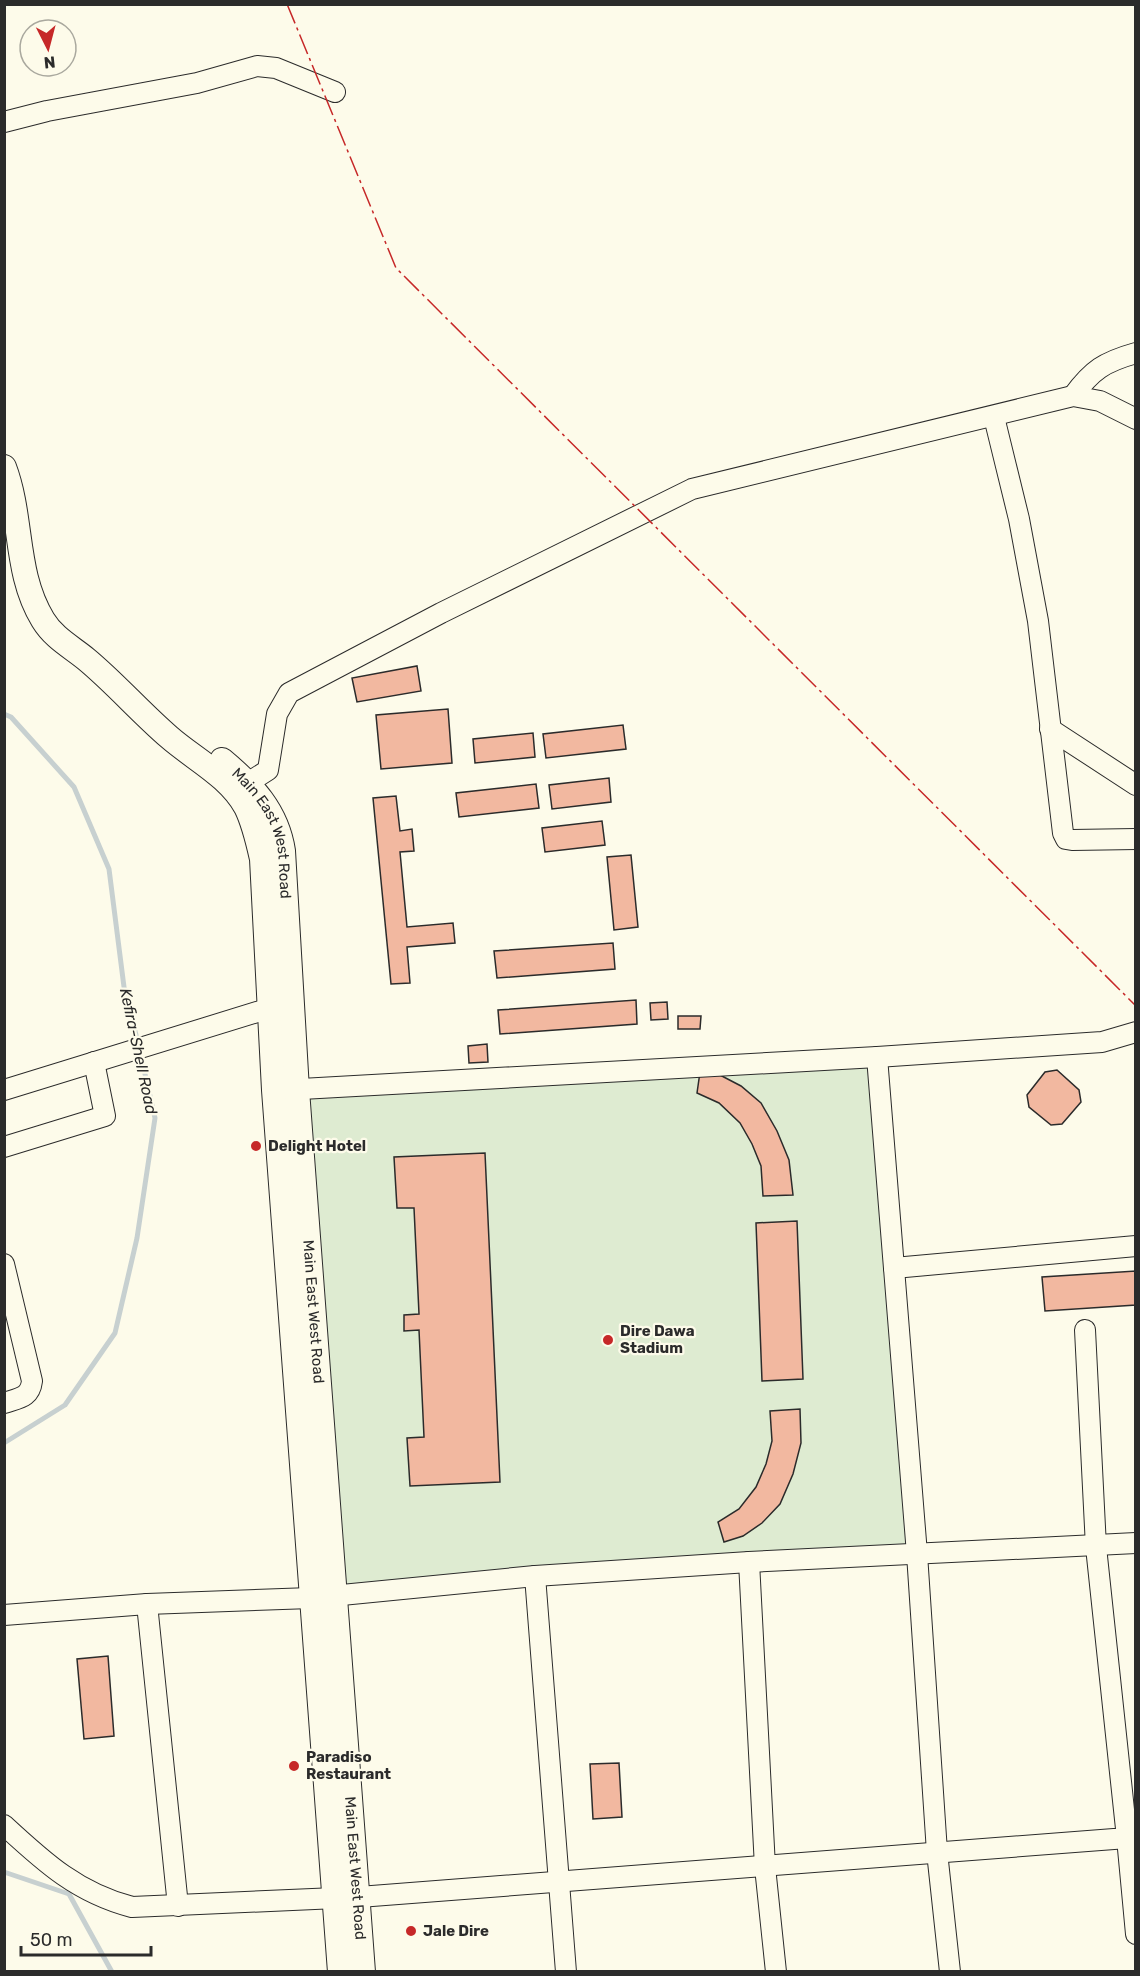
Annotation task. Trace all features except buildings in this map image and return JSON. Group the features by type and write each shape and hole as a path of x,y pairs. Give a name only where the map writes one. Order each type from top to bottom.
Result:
{"main road":[{"name":"Main East West Road","path":"4,467 14,492 22,565 31,596 55,636 86,658 147,717 214,753 242,787 265,803 281,836 281,1007 298,1412 340,1971"},
{"name":"Main East West Road","path":"286,1090 322,1411 363,1971"},
{"path":"298,1412 322,1411"}],"street":[{"path":"4,122 47,111 197,83 257,66 276,68 335,92"},
{"path":"1072,396 1086,378 1107,362 1136,353"},
{"path":"242,787 266,772 270,766 277,714 289,693 692,489 994,417 1072,396 1100,401 1136,419"},
{"path":"994,417 1021,530 1038,621 1050,729 1066,839 1136,839"},
{"path":"1050,729 1136,785"},
{"path":"4,1090 281,1007"},
{"path":"286,1090 1102,1042 1136,1032"},
{"path":"877,1057 917,1554 937,1852 950,1971"},
{"path":"4,1147 105,1116 94,1062"},
{"path":"894,1268 1136,1246"},
{"path":"4,1403 26,1396 31,1391 32,1381 6,1274"},
{"path":"1085,1330 1096,1547 1131,1837 1136,1934"},
{"path":"4,1616 147,1604 311,1598 535,1576 749,1562 1096,1547 1136,1543"},
{"path":"749,1562 765,1867 777,1971"},
{"path":"535,1576 566,1971"},
{"path":"147,1604 178,1906"},
{"path":"4,1825 51,1868 102,1899 132,1907 359,1897 1131,1837"}],"green space":[{"name":"Dire Dawa Stadium","path":"877,1057 917,1554 336,1595 297,1090"}],"waterway":[{"name":"Kefira-Shell Road","path":"4,714 11,717 74,787 109,869 124,987 138,1043"},
{"name":"Kefira-Shell Road","path":"4,1443 65,1405 115,1333 137,1238 155,1118 140,1052"},
{"name":"Kefira-Shell Road","path":"4,1872 69,1894 112,1972"}],"power":[{"path":"287,4 396,268 1136,1006"}],"place":[{"name":"Delight Hotel","path":"256,1146"},
{"name":"Dire Dawa Stadium","path":"608,1340"},
{"name":"Paradiso Restaurant","path":"294,1766"},
{"name":"Jale Dire","path":"411,1931"}]}
